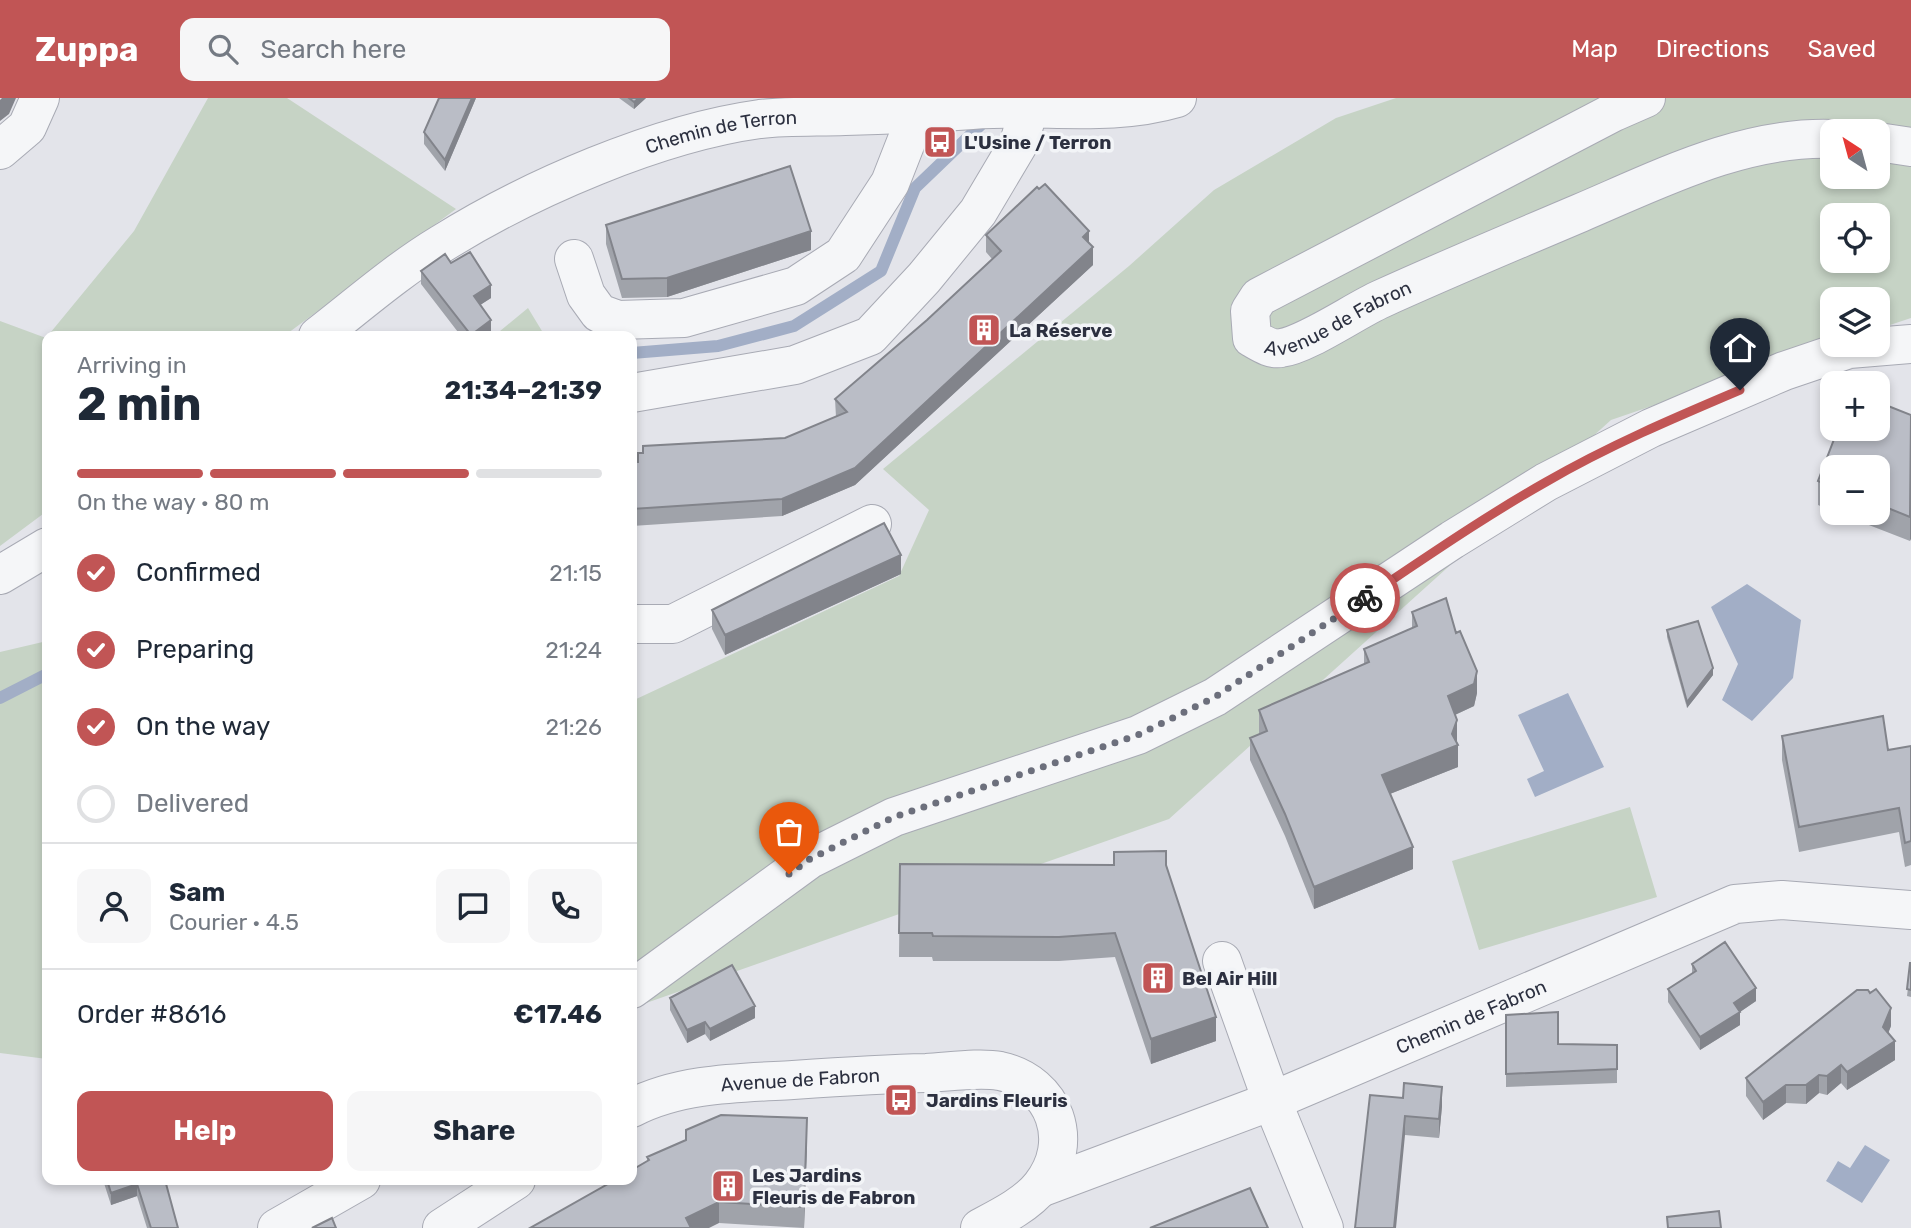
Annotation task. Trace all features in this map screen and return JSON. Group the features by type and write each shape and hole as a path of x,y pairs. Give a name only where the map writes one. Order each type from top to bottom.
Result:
{"street":[{"path":"0,150 27,127 40,98"},
{"name":"Chemin de Terron","path":"324,331 403,270 441,244 501,210 577,175 648,147 698,132 760,119 867,107 1114,110 1177,98"},
{"name":"Avenue de Fabron","path":"1646,98 1259,297 1250,311 1252,338 1265,346 1281,348 1305,339 1422,281 1692,166 1728,154 1783,142 1820,140"},
{"path":"637,392 795,365 870,336 924,278 978,212 1019,143 1019,107"},
{"path":"574,259 586,295 599,313 618,320 684,318 796,286 843,255 890,183 933,109"},
{"path":"1890,144 1911,147"},
{"path":"637,985 810,859 894,817 1138,735 1215,697 1546,482 1651,428 1784,371 1849,349 1911,344"},
{"path":"637,624 673,624 872,524"},
{"path":"0,575 42,550"},
{"name":"Chemin de Fabron","path":"1040,1188 1272,1101 1735,904 1782,900 1911,910"},
{"path":"1222,961 1272,1101 1324,1228"},
{"name":"Avenue de Fabron","path":"637,1105 653,1097 720,1084 871,1074 996,1070 1017,1076 1035,1089 1051,1108 1059,1130 1059,1147 1055,1164 1040,1188 996,1225"},
{"path":"277,1228 352,1185"},
{"path":"442,1228 508,1185"}],"green space":[{"path":"208,98 287,98 456,209 291,331 52,331 134,231"},
{"path":"1396,98 1911,98 1911,318 1890,325 1890,287 1820,287 1820,348 1611,420 1169,819 637,1006 637,699 899,576 929,510 883,469 1129,266 1214,190 1336,118"},
{"path":"528,308 542,331 500,331"},
{"path":"0,321 42,337 42,515 0,546"},
{"path":"42,642 42,1058 0,1053 0,652"},
{"path":"1630,807 1657,897 1479,950 1452,861"}],"water":[{"path":"1747,584 1801,620 1793,678 1752,721 1722,700 1738,664 1711,607"},
{"path":"1568,693 1604,767 1535,797 1527,779 1544,771 1518,715"},
{"path":"1865,1145 1890,1160 1862,1203 1826,1181 1838,1161 1850,1168"}],"building":[{"path":"439,98 472,98 445,160 424,132"},
{"path":"790,166 811,231 667,278 622,279 606,225"},
{"path":"1045,184 1089,231 1083,237 1093,247 855,468 782,499 637,509 637,462 638,453 643,453 643,446 785,438 847,412 835,399 927,320 1001,251 986,235 1037,187 1039,189"},
{"path":"470,252 491,285 474,296 491,320 476,331 468,331 421,271 445,254 451,263"},
{"path":"1890,407 1911,415 1910,517 1890,509 1890,455 1828,455 1833,441 1890,441"},
{"path":"884,523 901,555 725,635 712,610"},
{"path":"1446,598 1456,633 1460,631 1477,671 1474,684 1448,696 1457,720 1452,734 1458,745 1382,775 1413,847 1314,887 1285,814 1250,738 1267,731 1259,710 1369,662 1364,649 1417,626 1412,612"},
{"path":"1698,621 1713,668 1687,702 1667,630"},
{"path":"1883,716 1888,750 1911,746 1911,841 1905,843 1899,808 1799,827 1782,736"},
{"name":"Bel Air Hill","path":"1166,851 1166,865 1216,1017 1151,1039 1115,933 1059,937 933,936 932,933 899,933 900,864 1114,865 1114,852"},
{"path":"1725,942 1756,988 1734,1003 1740,1012 1700,1037 1668,989 1696,971 1692,964"},
{"path":"1911,963 1911,990 1907,989"},
{"path":"732,965 755,1006 710,1029 705,1022 687,1030 670,998"},
{"path":"1876,989 1891,1008 1883,1027 1895,1041 1847,1072 1841,1065 1827,1076 1819,1075 1806,1085 1786,1085 1763,1102 1746,1078 1857,990 1868,990 1870,993"},
{"path":"1558,1012 1558,1044 1617,1045 1617,1069 1506,1074 1506,1015"},
{"path":"1404,1083 1442,1087 1439,1119 1405,1116 1394,1228 1355,1228 1370,1095 1403,1098"},
{"name":"Les Jardins Fleuris de Fabron","path":"721,1115 807,1118 804,1207 719,1202 686,1218 691,1228 530,1228 606,1185 637,1185 637,1167 649,1160 647,1157 686,1140 686,1130"},
{"path":"109,1185 134,1185 111,1193"},
{"path":"137,1185 166,1185 178,1228 151,1228"},
{"path":"1250,1188 1268,1228 1150,1228"},
{"path":"1719,1211 1721,1228 1668,1228 1667,1217"},
{"path":"332,1218 336,1228 312,1228"}],"waterway":[{"path":"637,353 718,346 794,326 881,271 915,188 988,118"},
{"path":"0,698 42,677"}],"way so far":[{"path":"789,874 810,859 894,817 1138,735 1215,697 1365,598"}],"place":[{"name":"L'Usine / Terron","path":"940,142"},
{"name":"La Réserve","path":"984,330"},
{"name":"Bel Air Hill","path":"1158,978"},
{"name":"Jardins Fleuris","path":"901,1100"},
{"name":"Les Jardins Fleuris de Fabron","path":"728,1186"}],"route":[{"path":"1365,598 1546,482 1651,428 1740,390"}]}
